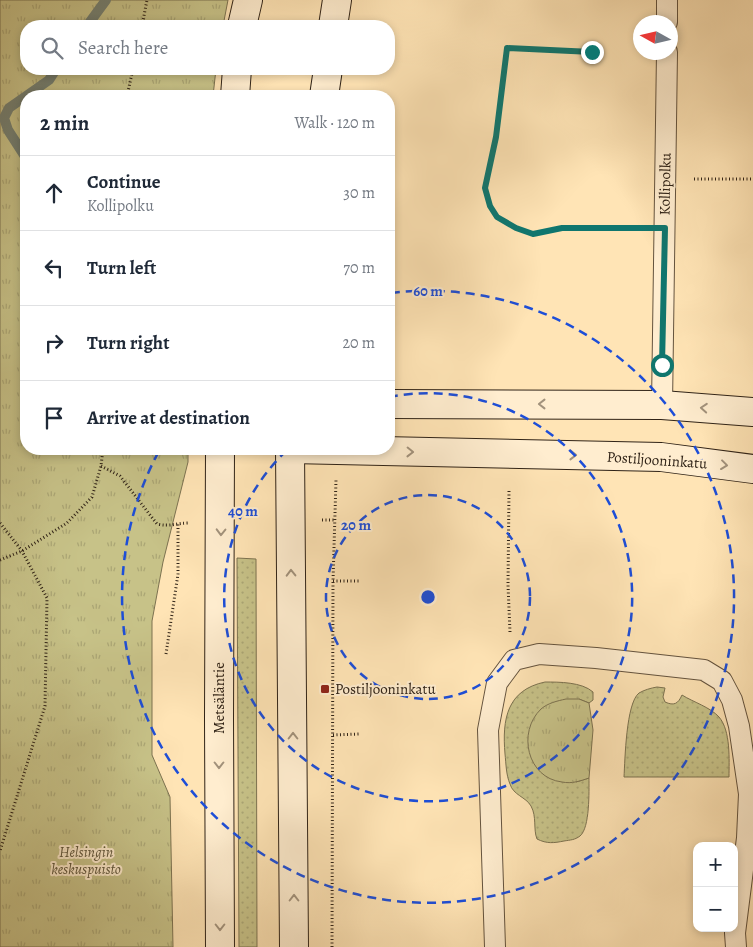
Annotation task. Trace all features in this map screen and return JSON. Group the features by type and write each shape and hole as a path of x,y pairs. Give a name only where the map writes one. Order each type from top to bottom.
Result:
{"main road":[{"path":"243,20 248,0"},
{"path":"334,20 337,0"},
{"path":"236,90 237,75"},
{"path":"325,90 327,75"},
{"path":"395,404 662,405 753,412"},
{"name":"Postiljooninkatu","path":"395,451 661,457 753,469"},
{"name":"Metsäläntie","path":"220,455 220,947"},
{"path":"291,455 294,947"}],"lane":[{"path":"667,0 667,15"},
{"name":"Kollipolku","path":"662,405 667,60"},
{"path":"495,947 488,730 497,683 514,660 539,654 704,670 722,681 732,700 739,726 749,794 747,838 735,933 736,947"}],"path":[{"path":"143,20 147,0"},
{"path":"592,52 507,48 496,137 485,188 490,206 497,217 516,228 533,234 562,228 665,228"},
{"path":"128,90 132,75"},
{"path":"666,179 753,179"},
{"path":"0,560 22,551 67,523 92,497 102,455"},
{"path":"332,947 333,581 336,455"},
{"path":"101,466 120,476 157,524 169,527 178,523 221,521"},
{"path":"509,490 508,584 510,629 514,660"},
{"path":"291,521 334,520"},
{"path":"0,523 22,551 47,598 45,706 0,851"},
{"path":"166,654 178,574 178,523"},
{"path":"333,581 361,581"},
{"path":"333,735 359,734"}],"green space":[{"name":"Helsingin keskuspuisto","path":"0,0 228,0 224,20 20,20 20,75 215,75 214,90 20,90 20,455 188,455 188,462 163,562 152,621 152,755 170,797 173,947 0,947"},
{"path":"237,558 256,559 257,947 239,947"},
{"path":"545,682 577,684 593,692 593,700 589,703 579,699 576,782 589,778 586,825 580,836 572,840 554,843 537,839 534,814 531,806 512,788 507,773 504,741 506,718 515,699 532,686"},
{"path":"657,687 665,688 663,697 665,702 675,703 682,695 706,707 719,717 726,730 729,777 624,777 627,732 631,708 639,693"},
{"path":"579,699 589,703 593,730 589,778 569,783 550,779 541,772 529,753 528,741 529,730 541,709 556,701"}],"waterway":[{"path":"91,20 106,0"},
{"path":"35,90 49,80 52,75"},
{"path":"20,100 9,108 4,118 8,130 20,149"}],"place":[{"name":"Postiljooninkatu","path":"325,689"}],"route":[{"path":"592,52 507,48 496,137 485,188 490,206 497,217 516,228 533,234 562,228 665,228 662,365"}]}
